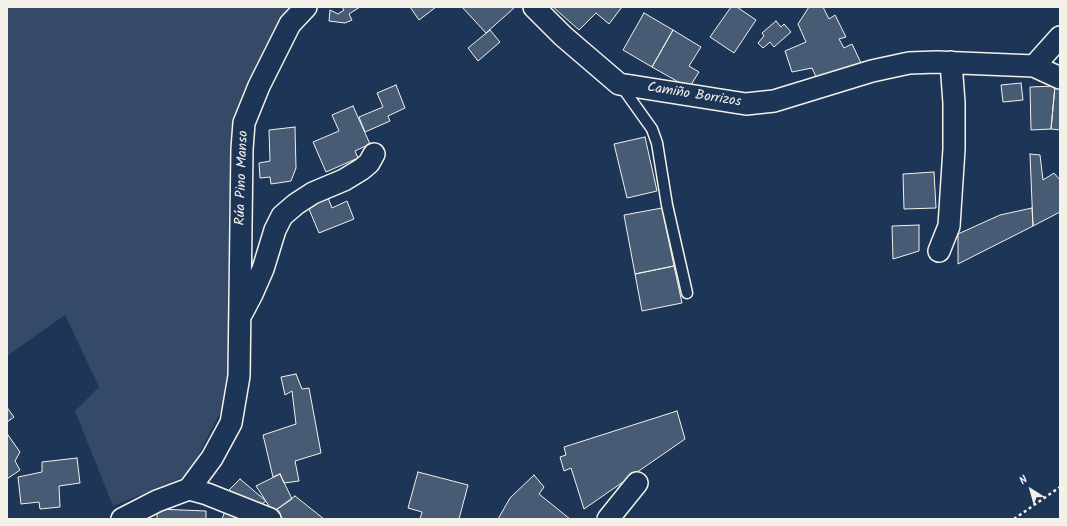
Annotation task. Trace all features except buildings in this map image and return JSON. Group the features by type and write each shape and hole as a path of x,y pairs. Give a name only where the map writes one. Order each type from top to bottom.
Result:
{"street":[{"name":"Rúa Pino Manso","path":"189,489 212,458 230,423 239,376 242,149 244,123 259,86 290,24 306,7"},
{"path":"534,7 563,36 619,84"},
{"path":"1034,66 1060,37"},
{"name":"Camiño Borrizos","path":"619,84 746,104 774,101 872,71 902,65 937,62 1034,66 1060,78"},
{"path":"939,251 948,226 954,149 954,103 951,62"},
{"name":"Rúa Pino Manso","path":"240,317 260,275 275,230 282,216 296,204 313,193 344,180 362,169 369,163 374,154"},
{"path":"608,519 637,483"},
{"path":"122,519 156,501 189,489 207,494 270,519"}],"lane":[{"path":"619,84 652,129 657,143 667,205 687,293"}],"path":[{"path":"1014,519 1060,488"}],"shaded area":[{"path":"7,7 306,7 242,149 231,159 239,376 188,475 113,506 75,411 99,387 65,315 7,356"}]}
